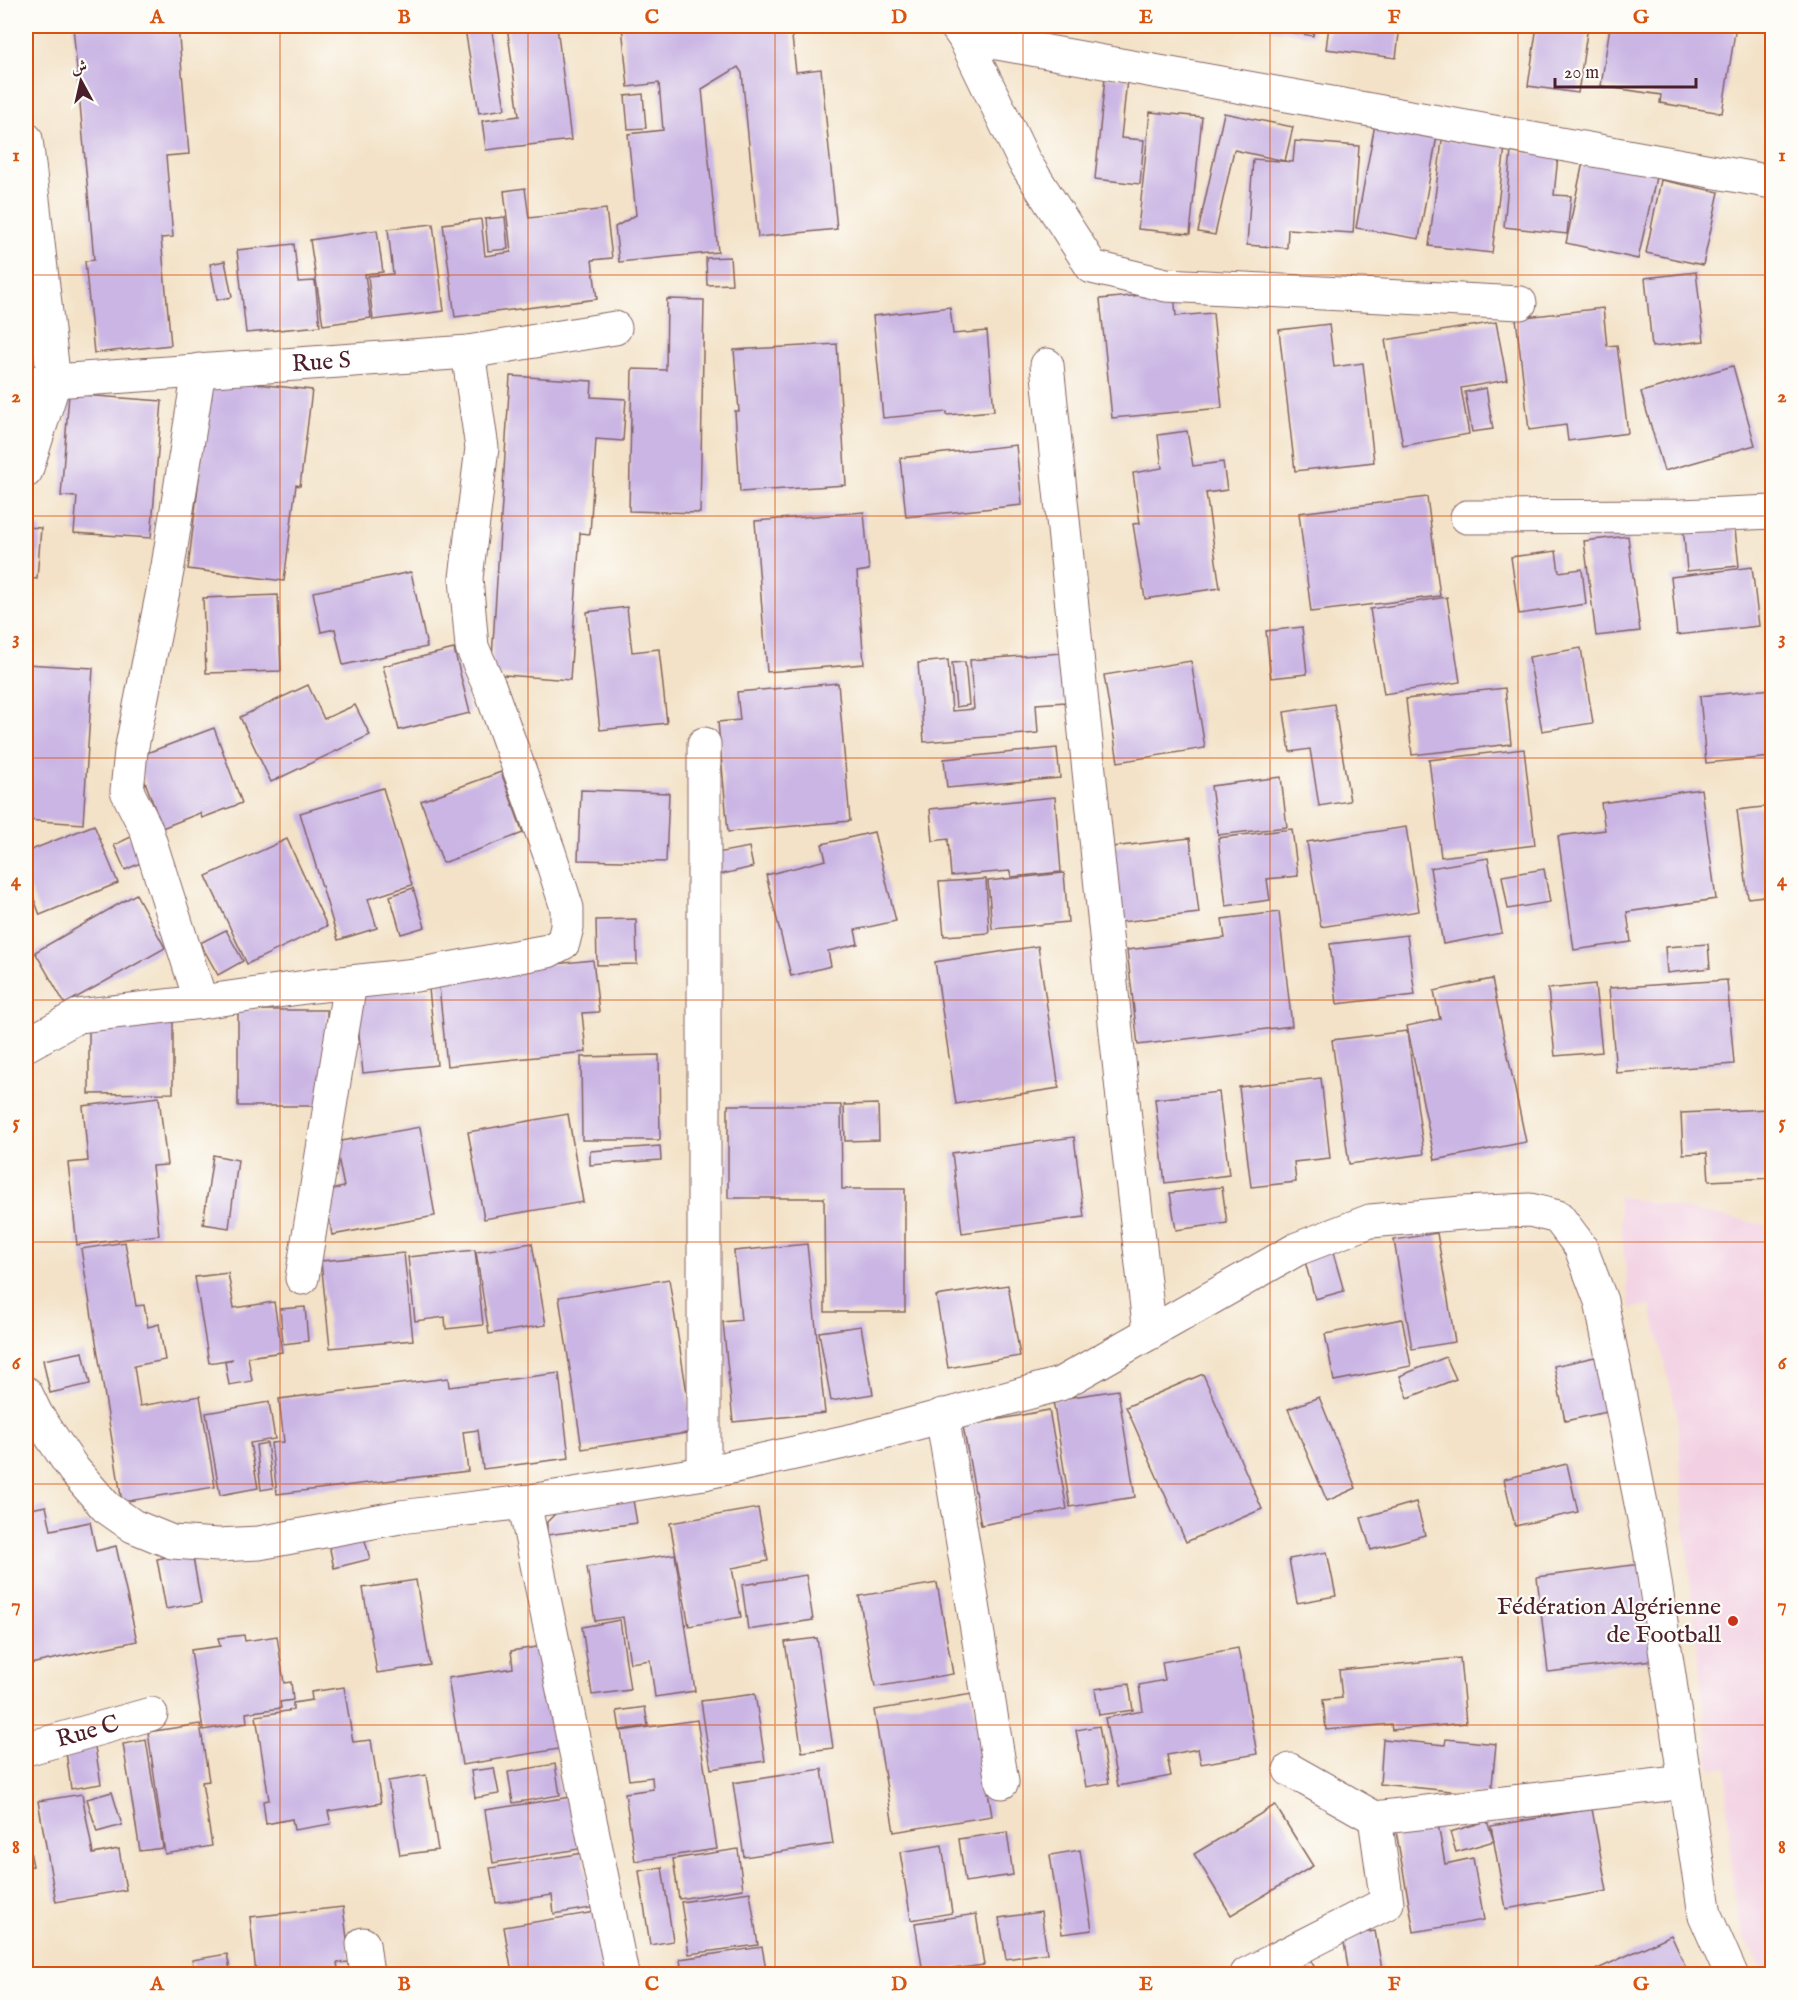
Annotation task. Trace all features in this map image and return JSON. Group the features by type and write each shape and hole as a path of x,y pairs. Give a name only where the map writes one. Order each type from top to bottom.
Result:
{"street":[{"path":"960,31 1773,182"},
{"path":"960,31 1024,161 1092,267 1166,285 1520,303"},
{"path":"26,139 40,382 26,471"},
{"name":"Rue S","path":"40,382 468,352 615,328"},
{"path":"26,1045 78,1016 416,975 548,951 563,943 567,927 567,908 490,688 472,647 466,578 482,448 468,352"},
{"path":"1047,365 1125,1119 1150,1333"},
{"path":"199,370 168,566 132,751 127,792 146,829 201,1002"},
{"path":"1467,516 1681,516 1773,513"},
{"path":"704,744 704,1473"},
{"path":"302,1278 350,983"},
{"path":"26,1393 36,1414 74,1470 106,1507 133,1526 172,1542 218,1545 259,1543 400,1517 524,1502 704,1473 858,1439 1060,1384 1298,1249 1370,1221 1530,1210 1558,1217 1580,1246 1601,1301 1650,1549 1705,1915 1731,1974"},
{"path":"942,1415 1002,1782"},
{"path":"524,1502 622,1974"},
{"name":"Rue C","path":"26,1749 152,1714"},
{"path":"1290,1770 1375,1818 1685,1782"},
{"path":"1247,1974 1387,1903 1375,1818"}],"shaded area":[{"name":"Fédération Algérienne de Football","path":"1618,1196 1772,1226 1772,1974 1765,1974 1743,1936 1731,1876 1726,1768 1710,1770 1685,1530 1677,1414 1651,1306 1630,1308"}],"building":[{"path":"73,26 178,26 189,154 166,156 173,237 161,238 171,345 94,353 85,261 94,260"},
{"path":"491,26 505,109 479,113 465,29"},
{"path":"507,26 557,26 571,140 486,150 482,121 519,116"},
{"path":"622,26 786,26 792,37 796,72 821,69 837,229 758,237 742,73 738,67 702,89 718,252 619,262 615,227 636,215 628,134 663,130 659,83 628,87"},
{"path":"1256,26 1315,26 1313,36"},
{"path":"1329,26 1400,26 1396,58 1326,49"},
{"path":"1521,26 1588,26 1578,93 1528,86 1536,32 1520,29"},
{"path":"1610,26 1736,26 1722,113 1660,103 1661,95 1601,86"},
{"path":"1105,77 1127,79 1121,138 1144,140 1140,184 1095,179"},
{"path":"643,94 646,128 628,129 625,96"},
{"path":"1150,112 1202,117 1190,234 1138,229"},
{"path":"1224,113 1293,127 1285,161 1234,150 1215,235 1198,232"},
{"path":"1377,113 1439,124 1419,239 1356,228"},
{"path":"1442,140 1505,147 1492,253 1429,246"},
{"path":"1295,141 1359,146 1353,233 1288,229 1287,248 1247,245 1253,159 1293,162"},
{"path":"1511,151 1558,156 1554,195 1571,196 1567,234 1504,227"},
{"path":"1584,157 1657,173 1638,259 1566,243"},
{"path":"1661,180 1719,192 1703,265 1646,253"},
{"path":"525,188 529,218 606,209 612,258 592,260 597,299 455,317 443,224 481,219 485,256 511,252 504,191"},
{"path":"505,217 508,249 488,251 485,219"},
{"path":"433,224 444,311 373,320 368,276 393,274 388,229"},
{"path":"377,230 383,272 365,274 371,318 323,325 310,240"},
{"path":"294,244 298,282 315,281 320,326 246,333 237,250"},
{"path":"730,257 732,284 707,285 706,258"},
{"path":"225,261 232,297 217,300 210,264"},
{"path":"1696,272 1704,341 1652,347 1645,278"},
{"path":"1174,292 1176,316 1213,313 1222,408 1112,418 1100,299"},
{"path":"667,299 704,300 700,513 629,511 632,369 666,370"},
{"path":"950,307 953,334 987,331 994,411 947,415 947,412 883,418 873,316"},
{"path":"1603,308 1607,346 1617,345 1628,433 1568,441 1566,425 1529,430 1516,318"},
{"path":"1496,322 1507,380 1461,388 1469,434 1403,446 1385,340"},
{"path":"1329,324 1334,367 1363,363 1374,462 1295,471 1279,330"},
{"path":"837,344 846,485 740,492 735,411 739,411 734,350"},
{"path":"1733,366 1755,445 1664,471 1641,392"},
{"path":"510,376 592,381 591,397 626,399 623,441 596,439 590,534 580,533 570,680 491,674"},
{"path":"211,379 312,390 300,486 296,485 284,581 188,569"},
{"path":"1486,388 1493,429 1472,432 1465,392"},
{"path":"69,394 162,401 151,538 74,533 77,497 61,496"},
{"path":"1187,431 1193,466 1223,462 1227,490 1206,493 1220,588 1145,599 1133,524 1140,523 1133,473 1162,468 1158,435"},
{"path":"1016,445 1022,505 906,517 900,458"},
{"path":"1427,497 1440,596 1311,612 1299,513"},
{"path":"864,512 869,570 857,572 864,664 767,672 755,521"},
{"path":"1734,520 1739,566 1687,571 1683,525"},
{"path":"26,527 41,528 37,579 26,578"},
{"path":"1628,536 1640,631 1596,636 1584,541"},
{"path":"1556,551 1559,572 1582,569 1586,604 1519,614 1511,557"},
{"path":"1752,567 1759,626 1677,635 1671,577"},
{"path":"411,572 427,647 343,665 335,629 321,632 313,592"},
{"path":"278,595 281,671 206,673 203,598"},
{"path":"1447,597 1460,682 1384,694 1370,609"},
{"path":"627,607 632,652 659,649 667,723 600,730 587,612"},
{"path":"1302,627 1307,674 1271,678 1266,631"},
{"path":"1768,642 1772,642 1772,670 1771,670"},
{"path":"1581,648 1593,723 1542,731 1529,657"},
{"path":"454,649 470,713 399,730 383,666"},
{"path":"1062,653 1066,702 1036,704 1038,733 924,742 918,663 948,660 952,711 974,709 970,660"},
{"path":"1191,661 1205,748 1118,762 1104,675"},
{"path":"965,662 969,705 956,707 952,663"},
{"path":"26,664 93,668 83,824 26,820"},
{"path":"838,683 850,821 728,832 718,722 740,720 737,692"},
{"path":"308,685 324,719 355,705 370,735 271,782 240,717"},
{"path":"1505,688 1511,744 1412,755 1406,699"},
{"path":"1772,689 1772,757 1706,763 1700,696"},
{"path":"1334,704 1350,801 1319,806 1310,749 1290,752 1284,712"},
{"path":"214,728 242,803 202,818 200,813 162,828 136,757"},
{"path":"1057,748 1060,778 947,788 944,759"},
{"path":"1524,749 1535,845 1441,857 1429,760"},
{"path":"501,772 523,833 443,863 421,801"},
{"path":"1281,777 1287,827 1218,835 1211,786"},
{"path":"383,788 412,885 368,899 377,928 338,940 300,813"},
{"path":"1701,789 1716,899 1627,912 1631,942 1574,950 1558,836 1605,830 1601,803"},
{"path":"581,790 669,793 666,862 578,860"},
{"path":"1055,797 1061,872 1011,877 1010,871 951,876 948,839 933,841 930,809"},
{"path":"1772,806 1772,895 1748,898 1737,810"},
{"path":"94,825 118,883 40,915 26,878 26,852"},
{"path":"1406,827 1419,911 1321,927 1307,842"},
{"path":"1292,829 1298,876 1267,879 1270,900 1226,906 1218,838"},
{"path":"874,832 896,921 855,930 858,944 828,951 831,966 791,976 766,875 826,860 822,844"},
{"path":"135,835 147,860 125,870 114,845"},
{"path":"1190,838 1199,913 1121,922 1112,847"},
{"path":"287,839 327,926 247,964 206,876"},
{"path":"749,847 753,867 710,877 706,855"},
{"path":"1488,858 1502,933 1443,944 1430,868"},
{"path":"1544,869 1550,902 1508,909 1502,876"},
{"path":"1064,873 1068,922 992,929 988,881"},
{"path":"986,879 989,933 944,936 939,882"},
{"path":"413,888 425,927 401,934 390,896"},
{"path":"136,894 165,948 65,1004 35,952"},
{"path":"1279,912 1292,1026 1138,1045 1127,950 1225,938 1222,919"},
{"path":"636,919 637,964 597,965 596,920"},
{"path":"226,930 243,961 218,975 200,943"},
{"path":"1407,935 1415,995 1337,1004 1330,944"},
{"path":"1708,944 1710,968 1667,973 1665,947"},
{"path":"1038,946 1059,1088 956,1104 935,962"},
{"path":"593,960 599,1012 582,1013 586,1052 447,1066 438,976"},
{"path":"1492,979 1526,1142 1435,1160 1407,1026 1440,1019 1434,991"},
{"path":"1727,980 1734,1064 1616,1073 1609,988"},
{"path":"1595,984 1602,1052 1555,1056 1548,989"},
{"path":"429,989 437,1065 363,1073 355,996"},
{"path":"238,1010 327,1010 327,1106 238,1106"},
{"path":"89,1021 173,1021 173,1093 89,1094"},
{"path":"1407,1031 1424,1154 1349,1164 1332,1040"},
{"path":"659,1055 660,1140 582,1140 581,1057"},
{"path":"1321,1078 1330,1158 1294,1162 1296,1182 1251,1187 1239,1087"},
{"path":"1772,1090 1772,1178 1709,1181 1707,1153 1683,1154 1681,1113 1768,1109 1766,1091"},
{"path":"1219,1092 1229,1175 1165,1183 1155,1099"},
{"path":"159,1097 167,1165 152,1166 159,1235 77,1245 68,1163 88,1161 83,1106"},
{"path":"878,1104 879,1140 845,1141 844,1105"},
{"path":"728,1105 841,1105 842,1189 905,1189 905,1312 825,1312 824,1198 728,1198"},
{"path":"568,1114 583,1202 484,1219 468,1132"},
{"path":"420,1127 435,1216 332,1235 325,1191 344,1187 335,1142"},
{"path":"1074,1137 1084,1217 962,1233 952,1153"},
{"path":"660,1146 661,1160 590,1165 590,1151"},
{"path":"213,1155 238,1160 229,1228 203,1224"},
{"path":"1222,1187 1227,1223 1176,1230 1170,1193"},
{"path":"1437,1233 1455,1342 1412,1349 1394,1240"},
{"path":"125,1242 136,1306 144,1305 148,1327 159,1324 165,1360 134,1366 140,1406 200,1396 215,1487 122,1502 81,1249"},
{"path":"1330,1242 1344,1291 1315,1299 1302,1250"},
{"path":"532,1243 546,1325 489,1334 476,1252"},
{"path":"807,1244 825,1413 733,1422 723,1322 741,1320 734,1251"},
{"path":"475,1250 483,1325 446,1329 445,1317 415,1321 408,1257"},
{"path":"404,1253 413,1340 330,1348 321,1261"},
{"path":"228,1273 234,1308 274,1302 282,1352 248,1357 252,1381 229,1385 225,1362 233,1359 209,1363 195,1277"},
{"path":"669,1279 693,1432 582,1449 559,1297"},
{"path":"1008,1285 1020,1356 948,1368 936,1296"},
{"path":"305,1307 308,1341 283,1344 280,1309"},
{"path":"1402,1319 1411,1366 1334,1381 1325,1334"},
{"path":"861,1326 873,1394 831,1401 819,1332"},
{"path":"83,1352 90,1384 50,1393 43,1360"},
{"path":"1446,1357 1456,1379 1408,1398 1400,1376"},
{"path":"1595,1357 1607,1412 1565,1421 1554,1366"},
{"path":"559,1373 569,1458 483,1469 478,1430 463,1432 468,1471 277,1494 271,1443 284,1442 279,1399 448,1378 449,1387"},
{"path":"1203,1374 1262,1509 1186,1542 1126,1407"},
{"path":"1118,1390 1135,1497 1070,1507 1053,1400"},
{"path":"1319,1397 1356,1488 1327,1501 1288,1409"},
{"path":"269,1402 275,1439 250,1443 258,1488 220,1495 206,1413"},
{"path":"1049,1410 1067,1509 981,1525 963,1426"},
{"path":"267,1443 273,1488 261,1490 256,1445"},
{"path":"1567,1464 1578,1512 1515,1526 1504,1479"},
{"path":"633,1500 637,1523 547,1535 547,1522 557,1512"},
{"path":"1416,1502 1425,1535 1371,1550 1361,1518"},
{"path":"46,1506 51,1530 90,1522 96,1551 116,1546 137,1641 30,1664 26,1641 26,1538 30,1537 26,1510"},
{"path":"758,1508 768,1561 732,1568 741,1617 689,1626 670,1523"},
{"path":"364,1537 370,1559 334,1568 329,1545"},
{"path":"192,1552 201,1603 166,1609 157,1559"},
{"path":"1327,1552 1336,1596 1297,1603 1289,1559"},
{"path":"675,1554 695,1691 655,1697 650,1660 630,1663 623,1617 595,1621 587,1567"},
{"path":"1641,1564 1652,1660 1548,1672 1537,1577"},
{"path":"806,1575 813,1620 748,1630 742,1585"},
{"path":"416,1580 430,1665 377,1673 363,1588"},
{"path":"937,1583 953,1674 875,1687 859,1596"},
{"path":"620,1620 630,1690 592,1695 582,1627"},
{"path":"244,1635 245,1641 277,1636 284,1683 291,1682 293,1700 280,1702 281,1708 246,1713 247,1723 203,1730 191,1650 220,1646 218,1638"},
{"path":"817,1638 833,1748 802,1752 785,1642"},
{"path":"543,1646 559,1749 462,1765 448,1678 513,1668 511,1651"},
{"path":"1238,1648 1257,1754 1201,1764 1198,1749 1167,1755 1171,1776 1118,1786 1105,1718 1143,1711 1139,1685 1165,1680 1162,1662"},
{"path":"1460,1658 1466,1723 1392,1730 1391,1724 1326,1730 1323,1700 1342,1698 1339,1670"},
{"path":"1129,1684 1133,1710 1099,1715 1095,1689"},
{"path":"344,1687 353,1742 371,1740 381,1803 328,1811 331,1824 294,1830 292,1819 266,1824 263,1801 269,1800 256,1716 293,1710 293,1703 312,1700 311,1692"},
{"path":"755,1694 765,1761 711,1769 701,1701"},
{"path":"972,1694 992,1816 894,1832 874,1710"},
{"path":"645,1707 648,1726 620,1730 617,1711"},
{"path":"697,1720 717,1849 635,1861 625,1793 653,1789 652,1777 629,1780 621,1731"},
{"path":"200,1724 209,1781 202,1782 212,1846 165,1854 148,1732"},
{"path":"1099,1726 1109,1783 1086,1787 1076,1730"},
{"path":"1383,1739 1445,1745 1446,1739 1496,1744 1491,1795 1380,1784"},
{"path":"146,1740 163,1848 140,1851 123,1744"},
{"path":"95,1747 101,1784 71,1789 66,1752"},
{"path":"555,1764 560,1795 513,1803 508,1772"},
{"path":"494,1768 499,1794 475,1798 471,1771"},
{"path":"822,1769 833,1844 744,1857 733,1783"},
{"path":"426,1775 438,1850 400,1855 388,1781"},
{"path":"112,1792 122,1825 97,1832 87,1799"},
{"path":"82,1794 93,1854 119,1849 126,1890 56,1902 38,1801"},
{"path":"571,1797 579,1849 493,1863 485,1810"},
{"path":"1275,1805 1313,1866 1231,1915 1194,1854"},
{"path":"1592,1809 1607,1891 1506,1909 1491,1826"},
{"path":"1487,1821 1494,1841 1456,1852 1450,1832"},
{"path":"1438,1824 1445,1864 1473,1858 1484,1920 1414,1932 1396,1831"},
{"path":"26,1832 33,1866 26,1867"},
{"path":"1007,1832 1013,1875 965,1882 959,1839"},
{"path":"942,1845 952,1913 911,1920 900,1852"},
{"path":"738,1849 743,1889 679,1899 673,1859"},
{"path":"1080,1850 1092,1930 1062,1934 1050,1855"},
{"path":"583,1853 591,1908 554,1914 552,1895 496,1903 490,1868"},
{"path":"662,1867 673,1941 650,1945 639,1871"},
{"path":"750,1892 758,1945 689,1954 681,1902"},
{"path":"343,1907 350,1962 337,1963 339,1974 256,1974 250,1917"},
{"path":"601,1911 611,1974 512,1974 504,1927"},
{"path":"1041,1912 1047,1953 1006,1959 999,1918"},
{"path":"976,1914 984,1965 923,1973 915,1923"},
{"path":"1375,1931 1383,1974 1349,1974 1343,1936"},
{"path":"1671,1935 1689,1974 1587,1974"},
{"path":"762,1947 767,1974 682,1974 680,1959"},
{"path":"227,1954 231,1974 195,1974 192,1960"},
{"path":"1310,1959 1318,1974 1279,1974"},
{"path":"489,1970 490,1974 467,1974 467,1973"}],"place":[{"name":"Fédération Algérienne de Football","path":"1733,1621"}]}
